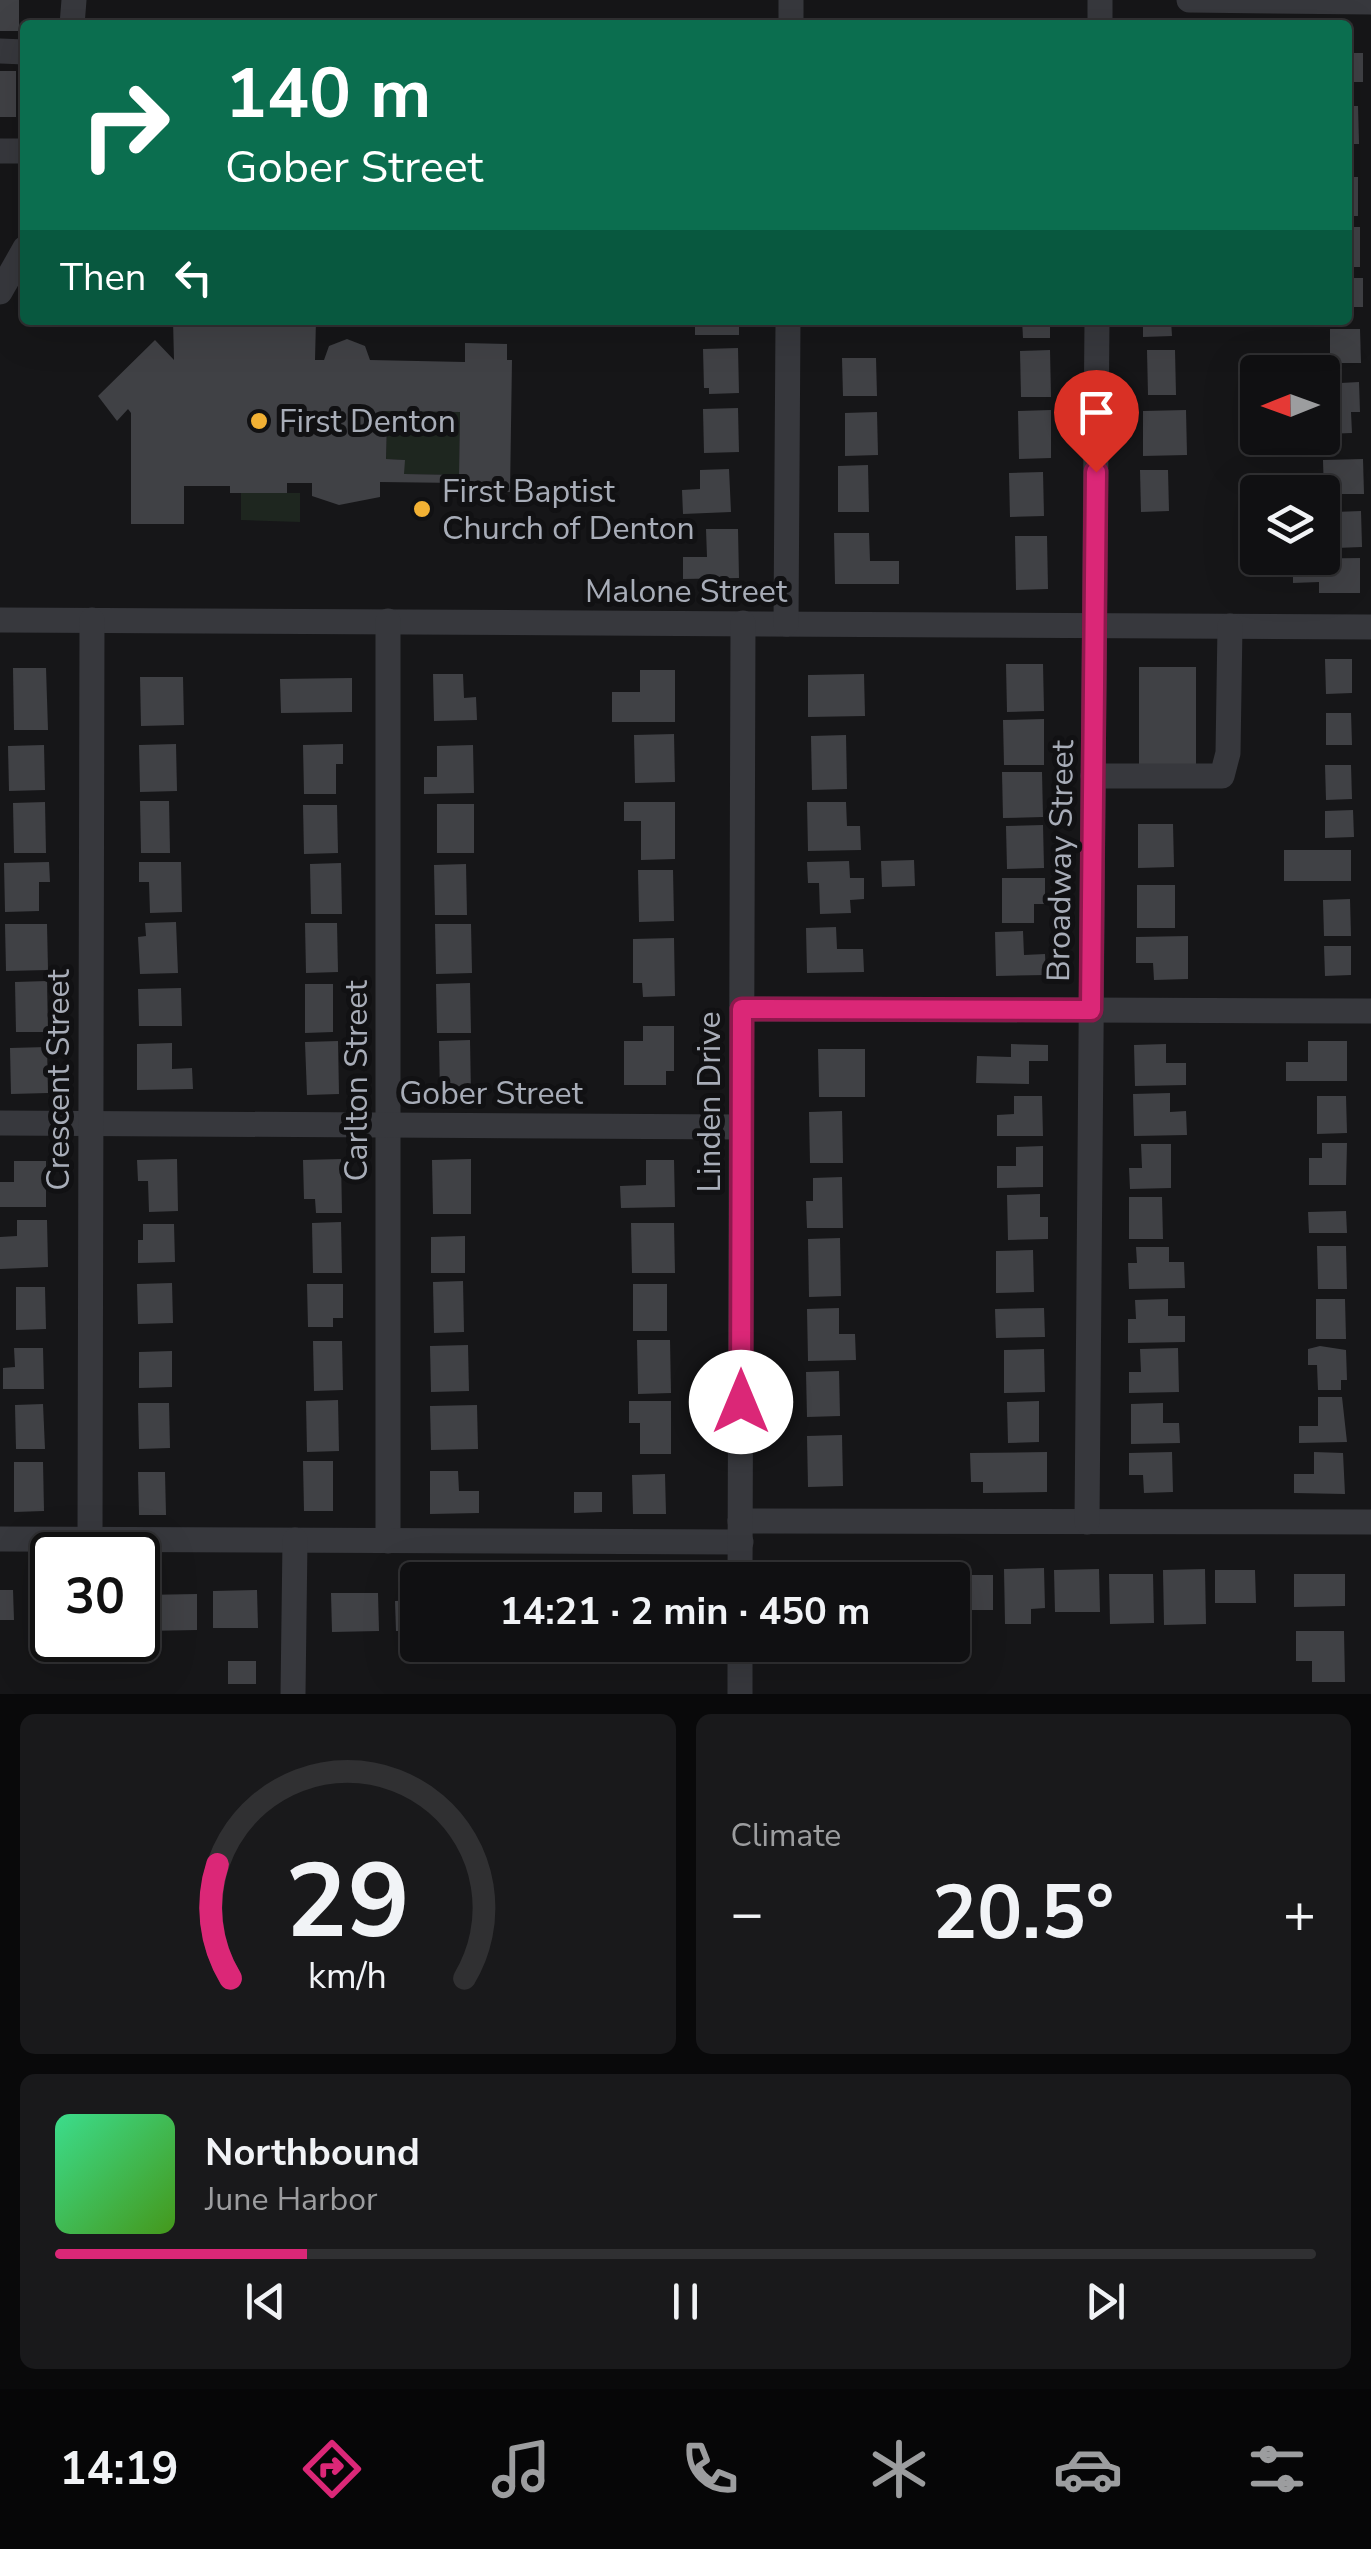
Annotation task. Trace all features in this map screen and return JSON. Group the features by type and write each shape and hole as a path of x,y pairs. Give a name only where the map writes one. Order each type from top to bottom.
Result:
{"street":[{"path":"1189,0 1371,2"},
{"path":"0,292 20,257"},
{"path":"786,624 788,325"},
{"name":"Broadway Street","path":"1087,1522 1097,325"},
{"name":"Malone Street","path":"0,620 1371,626"},
{"name":"Crescent Street","path":"90,1532 92,620"},
{"name":"Carlton Street","path":"388,622 388,1540"},
{"name":"Linden Drive","path":"740,1562 742,623"},
{"path":"1094,776 1222,776 1228,753 1230,626"},
{"path":"742,1009 1371,1011"},
{"name":"Gober Street","path":"0,1123 742,1127"},
{"path":"160,1539 388,1540 1087,1522 1371,1522"},
{"path":"0,1539 30,1539"},
{"path":"294,1694 295,1540"},
{"path":"740,1662 740,1694"}],"shaded area":[{"path":"382,411 460,412 459,475 404,474 404,460 386,459 387,422"},
{"path":"241,493 300,493 300,522 241,520"}],"building":[{"path":"0,0 19,0 19,31 0,31"},
{"path":"1352,53 1363,53 1363,82 1352,82"},
{"path":"0,71 16,71 16,117 0,117"},
{"path":"1352,106 1358,106 1359,144 1352,144"},
{"path":"1352,177 1358,177 1358,216 1352,216"},
{"path":"1352,227 1360,227 1360,267 1352,267"},
{"path":"1352,278 1363,278 1363,307 1352,307"},
{"name":"First Denton","path":"173,325 316,325 315,360 324,360 329,346 347,339 365,346 370,360 465,362 465,343 507,344 507,360 512,360 510,492 459,491 459,483 380,482 380,497 339,505 312,496 312,483 287,483 287,493 230,493 230,486 184,486 184,524 131,524 131,413 128,409 117,421 98,396 155,340 174,360","holes":["382,411 460,412 459,475 404,474 405,460 386,459 387,422"]},
{"path":"695,325 739,325 739,335 695,335"},
{"path":"1022,325 1050,325 1050,338 1023,338"},
{"path":"1143,325 1171,325 1172,336 1143,337"},
{"path":"1330,329 1360,329 1361,363 1340,363 1340,355 1330,355"},
{"path":"738,348 739,393 709,394 709,388 704,388 703,349"},
{"path":"1050,350 1051,397 1021,397 1020,351"},
{"path":"1147,350 1175,350 1176,395 1148,395"},
{"path":"842,358 876,358 877,396 843,396"},
{"path":"1359,382 1360,412 1351,412 1352,433 1340,433 1340,383"},
{"path":"738,408 739,452 704,453 703,409"},
{"path":"1051,410 1051,458 1019,459 1018,411"},
{"path":"1186,410 1187,455 1143,456 1143,411"},
{"path":"877,412 878,455 845,456 845,413"},
{"path":"1363,459 1364,494 1340,494 1340,475 1323,475 1323,460"},
{"path":"868,465 869,512 838,512 838,466"},
{"path":"729,469 731,512 683,514 682,490 700,489 700,470"},
{"path":"1140,470 1168,470 1169,511 1141,512"},
{"path":"1043,472 1044,516 1010,517 1009,473"},
{"path":"1361,511 1362,547 1340,548 1340,512"},
{"path":"706,529 738,529 739,578 683,579 683,557 707,557"},
{"path":"834,533 869,533 870,561 899,561 899,584 835,584"},
{"path":"1015,536 1047,536 1048,589 1016,590"},
{"path":"1340,558 1360,558 1360,593 1319,593 1319,582 1293,583 1293,575 1340,575"},
{"path":"1325,659 1352,659 1352,693 1326,694"},
{"path":"1006,664 1043,664 1044,711 1007,712"},
{"path":"1139,667 1196,667 1196,768 1139,768"},
{"path":"13,668 46,668 48,730 14,730"},
{"path":"640,670 675,670 675,722 612,722 612,692 640,692"},
{"path":"433,674 463,674 464,698 476,697 477,720 434,721"},
{"path":"864,674 865,716 808,717 808,675"},
{"path":"140,677 183,677 184,725 141,726"},
{"path":"352,678 352,712 281,713 280,679"},
{"path":"1326,713 1351,713 1352,745 1326,745"},
{"path":"1044,719 1044,765 1004,765 1003,720"},
{"path":"674,734 675,782 635,783 634,735"},
{"path":"846,735 847,789 812,790 811,736"},
{"path":"176,744 177,791 140,792 139,745"},
{"path":"343,744 343,764 336,764 336,794 304,794 303,745"},
{"path":"44,745 45,790 9,791 8,746"},
{"path":"473,745 474,793 424,794 424,777 437,777 437,746"},
{"path":"1325,765 1351,765 1352,799 1326,800"},
{"path":"1002,772 1042,772 1043,817 1003,818"},
{"path":"140,801 169,801 170,853 141,853"},
{"path":"45,802 46,853 14,853 13,803"},
{"path":"624,802 675,802 675,859 641,860 641,821 624,821"},
{"path":"807,802 846,802 847,826 860,826 861,850 808,851"},
{"path":"437,804 474,804 474,853 437,853"},
{"path":"303,805 337,805 338,853 304,854"},
{"path":"1353,810 1354,837 1325,838 1325,811"},
{"path":"1138,824 1173,824 1174,867 1138,868"},
{"path":"1043,825 1044,868 1007,869 1006,826"},
{"path":"1284,850 1351,850 1351,881 1284,881"},
{"path":"914,860 915,886 882,887 881,861"},
{"path":"849,861 850,878 864,878 864,899 850,900 851,913 820,914 819,883 808,883 807,862"},
{"path":"49,862 50,882 39,882 39,911 5,912 4,863"},
{"path":"139,862 181,862 182,912 150,913 149,882 139,882"},
{"path":"341,863 342,914 311,914 310,864"},
{"path":"466,864 467,915 435,915 434,865"},
{"path":"638,870 673,870 674,921 639,922"},
{"path":"1002,878 1045,878 1045,904 1034,904 1034,923 1002,923"},
{"path":"1137,885 1175,885 1175,928 1137,928"},
{"path":"1350,899 1351,936 1324,936 1323,900"},
{"path":"176,922 178,973 140,974 138,937 146,936 145,923"},
{"path":"305,923 337,923 338,972 306,973"},
{"path":"5,924 47,924 48,970 6,971"},
{"path":"435,924 471,924 472,973 436,974"},
{"path":"836,927 837,949 863,949 864,972 807,973 806,928"},
{"path":"1023,931 1024,955 1045,954 1046,975 996,976 995,932"},
{"path":"1188,936 1188,979 1154,980 1153,963 1136,963 1136,937"},
{"path":"674,938 675,996 643,997 642,983 633,983 633,939"},
{"path":"1324,946 1351,946 1351,975 1325,976"},
{"path":"47,981 48,1032 16,1032 15,982"},
{"path":"470,983 471,1033 437,1033 436,984"},
{"path":"305,984 333,984 333,1032 305,1033"},
{"path":"181,988 182,1026 139,1026 138,989"},
{"path":"643,1026 674,1026 674,1071 666,1071 666,1085 624,1085 624,1041 643,1041"},
{"path":"470,1040 471,1094 440,1095 439,1041"},
{"path":"338,1041 339,1094 307,1095 305,1042"},
{"path":"1308,1041 1347,1041 1347,1081 1286,1081 1286,1062 1308,1062"},
{"path":"172,1043 172,1069 192,1068 193,1089 137,1090 137,1044"},
{"path":"1011,1044 1048,1045 1048,1061 1029,1061 1029,1084 976,1083 977,1056 1011,1057"},
{"path":"1166,1044 1166,1063 1186,1063 1186,1085 1135,1086 1134,1045"},
{"path":"47,1047 48,1093 11,1094 10,1048"},
{"path":"818,1049 865,1049 865,1097 819,1097"},
{"path":"1170,1093 1170,1112 1186,1111 1187,1135 1134,1136 1133,1094"},
{"path":"1014,1096 1042,1096 1043,1136 997,1136 997,1115 1014,1114"},
{"path":"1317,1096 1346,1096 1347,1133 1317,1134"},
{"path":"842,1111 843,1163 810,1163 809,1112"},
{"path":"1322,1143 1347,1143 1346,1185 1309,1185 1309,1158 1322,1158"},
{"path":"1141,1144 1171,1144 1171,1188 1130,1189 1129,1168 1142,1168"},
{"path":"1043,1146 1043,1187 997,1188 997,1166 1016,1166 1016,1147"},
{"path":"177,1159 178,1211 149,1212 148,1181 138,1181 137,1160"},
{"path":"341,1159 342,1213 316,1213 315,1199 304,1199 303,1160"},
{"path":"471,1159 471,1214 433,1214 432,1160"},
{"path":"646,1160 674,1160 675,1207 621,1208 620,1186 646,1185"},
{"path":"14,1161 46,1161 46,1207 0,1207 0,1182 14,1182"},
{"path":"842,1177 843,1228 807,1228 806,1201 813,1201 813,1178"},
{"path":"1040,1194 1040,1217 1048,1217 1048,1239 1008,1240 1007,1195"},
{"path":"1129,1197 1162,1197 1163,1239 1129,1239"},
{"path":"1346,1211 1347,1233 1309,1233 1308,1212"},
{"path":"17,1220 47,1220 48,1267 0,1269 0,1237 17,1236"},
{"path":"341,1222 342,1273 313,1273 312,1223"},
{"path":"631,1223 674,1223 675,1273 632,1273"},
{"path":"143,1224 174,1224 175,1262 138,1263"},
{"path":"465,1236 465,1273 431,1273 431,1237"},
{"path":"840,1238 841,1296 809,1297 808,1239"},
{"path":"1317,1246 1346,1246 1347,1289 1318,1289"},
{"path":"1136,1247 1169,1247 1169,1262 1184,1262 1185,1288 1129,1289 1128,1263 1137,1263"},
{"path":"1033,1250 1034,1292 996,1293 996,1251"},
{"path":"463,1281 464,1332 434,1333 433,1282"},
{"path":"172,1283 173,1323 138,1324 137,1284"},
{"path":"307,1284 343,1284 343,1318 333,1318 333,1327 308,1327"},
{"path":"633,1284 667,1284 667,1331 633,1331"},
{"path":"16,1287 45,1287 46,1329 16,1330"},
{"path":"1168,1299 1168,1316 1185,1316 1185,1342 1128,1343 1128,1319 1136,1319 1135,1300"},
{"path":"1316,1299 1345,1299 1346,1339 1316,1339"},
{"path":"839,1308 839,1334 855,1334 856,1360 808,1361 807,1309"},
{"path":"1044,1308 1045,1337 996,1338 995,1309"},
{"path":"637,1340 670,1340 671,1393 638,1394"},
{"path":"313,1341 342,1341 343,1390 314,1391"},
{"path":"468,1345 469,1391 431,1392 430,1346"},
{"path":"1320,1346 1346,1350 1347,1380 1341,1380 1341,1390 1318,1390 1317,1365 1308,1365 1308,1349"},
{"path":"14,1348 43,1348 44,1389 3,1389 3,1368 15,1367"},
{"path":"1178,1348 1179,1392 1129,1393 1129,1372 1141,1372 1140,1349"},
{"path":"1044,1349 1045,1392 1004,1393 1004,1350"},
{"path":"172,1351 172,1387 139,1388 139,1352"},
{"path":"839,1371 840,1416 807,1417 806,1372"},
{"path":"1318,1397 1342,1397 1347,1442 1299,1443 1299,1426 1318,1426"},
{"path":"338,1400 339,1451 307,1452 306,1401"},
{"path":"629,1401 671,1401 671,1454 640,1454 640,1423 629,1423"},
{"path":"1039,1401 1039,1442 1008,1443 1007,1402"},
{"path":"138,1403 169,1403 170,1448 139,1449"},
{"path":"1163,1403 1163,1423 1179,1423 1180,1443 1131,1444 1131,1404"},
{"path":"43,1404 45,1449 16,1449 15,1405"},
{"path":"477,1405 478,1449 431,1450 430,1406"},
{"path":"842,1435 843,1486 808,1487 807,1436"},
{"path":"1047,1452 1047,1492 983,1493 983,1482 971,1482 970,1453"},
{"path":"1172,1452 1173,1492 1144,1493 1143,1475 1129,1475 1129,1453"},
{"path":"1314,1452 1343,1453 1345,1494 1294,1493 1294,1474 1314,1474"},
{"path":"303,1461 333,1461 333,1511 304,1511"},
{"path":"14,1462 43,1462 44,1511 14,1512"},
{"path":"430,1471 458,1471 459,1491 479,1491 479,1513 430,1514"},
{"path":"138,1472 165,1472 166,1515 139,1515"},
{"path":"665,1474 666,1514 633,1514 632,1475"},
{"path":"574,1492 602,1492 602,1512 574,1513"},
{"path":"1044,1568 1045,1608 1031,1609 1031,1624 1005,1624 1004,1569"},
{"path":"1099,1569 1100,1612 1055,1612 1054,1570"},
{"path":"1205,1569 1206,1624 1164,1625 1163,1570"},
{"path":"1215,1570 1255,1570 1256,1603 1215,1603"},
{"path":"1109,1574 1153,1574 1154,1623 1110,1624"},
{"path":"1294,1574 1345,1574 1345,1606 1294,1607"},
{"path":"970,1575 993,1575 993,1610 970,1610"},
{"path":"0,1590 13,1590 14,1620 0,1620"},
{"path":"257,1590 258,1628 213,1628 213,1591"},
{"path":"331,1593 378,1593 379,1631 332,1632"},
{"path":"197,1594 197,1630 160,1631 160,1595"},
{"path":"395,1601 400,1601 400,1631 396,1631"},
{"path":"1296,1631 1344,1631 1345,1682 1312,1682 1312,1661 1296,1661"},
{"path":"228,1661 256,1661 256,1684 228,1684"}],"place":[{"name":"First Denton","path":"259,421"},
{"name":"First Baptist Church of Denton","path":"422,509"}],"route":[{"path":"741,1402 742,1009 1091,1010 1096,472"}]}
